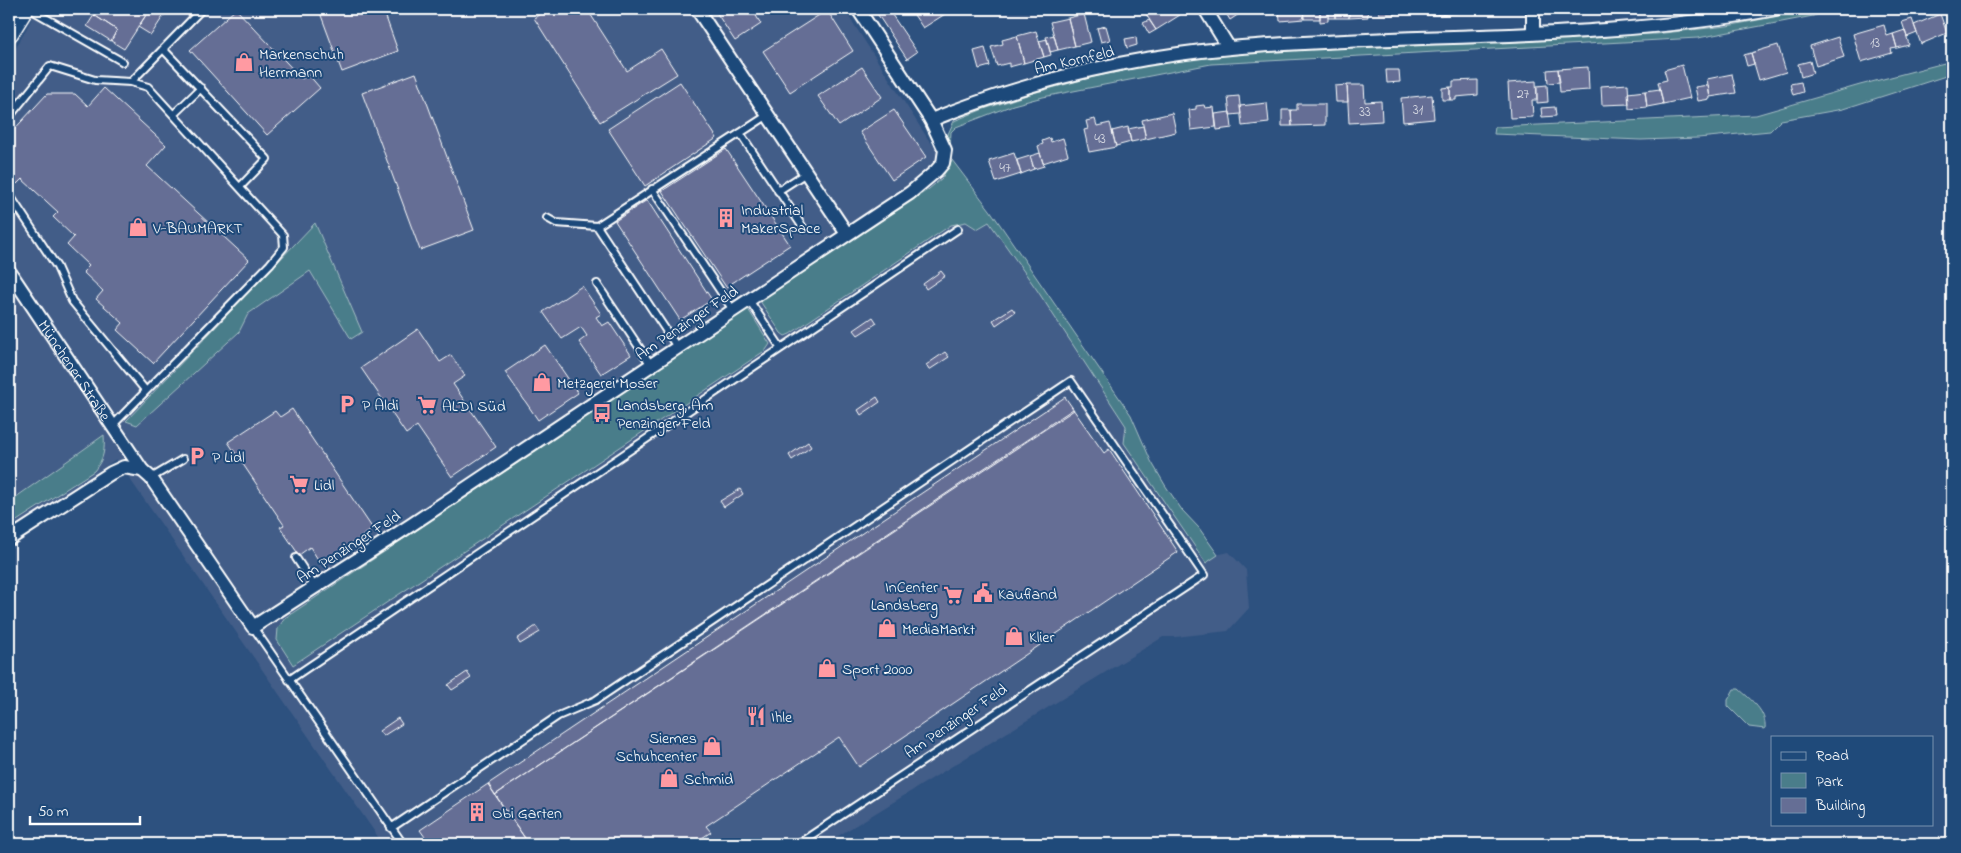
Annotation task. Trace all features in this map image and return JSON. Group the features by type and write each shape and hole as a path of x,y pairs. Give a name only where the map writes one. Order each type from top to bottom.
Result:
{"main road":[{"path":"9,33 24,9"}],"street":[{"path":"697,9 846,234"},
{"name":"Am Penzinger Feld","path":"253,626 315,588 910,193 943,163 945,150 931,120 858,9"},
{"path":"1205,9 1229,48"},
{"path":"1533,9 1533,33"},
{"name":"Am Kornfeld","path":"931,120 976,102 1091,71 1159,57 1229,48 1349,40 1655,26 1725,19 1775,9"},
{"name":"Münchener Straße","path":"9,271 146,474"},
{"path":"9,539 111,473 124,467 146,474 253,626"}],"lane":[{"path":"30,9 123,62"},
{"path":"131,82 202,9"},
{"path":"164,49 267,159 240,186"},
{"path":"9,117 50,66 95,80 131,82 148,87 283,234 284,247 270,264 113,425"},
{"path":"174,114 201,88"},
{"path":"547,218 556,223 597,226 768,115"},
{"path":"740,133 804,229"},
{"path":"778,191 806,172"},
{"path":"652,189 733,310"},
{"path":"9,194 57,267 72,301 146,391"},
{"path":"597,226 677,347"},
{"path":"289,680 958,229"},
{"path":"597,284 651,365"},
{"path":"749,300 782,348"},
{"name":"Am Penzinger Feld","path":"391,828 558,716 596,700 1070,381 1204,575 798,844"},
{"path":"146,474 184,459"},
{"path":"296,558 315,588"},
{"path":"253,626 402,844"}],"shaded area":[{"path":"37,9 844,9 928,139 957,173 1131,415 1151,462 1181,510 1216,555 1229,552 1246,570 1249,608 1228,631 1163,637 825,844 383,844 116,459 9,533 9,61"}],"green space":[{"path":"1815,9 1834,9 1813,16 1698,38 1211,64 1043,97 1013,105 956,127 951,132 950,149 948,149 948,134 954,121 981,110 1033,93 1093,77 1160,63 1241,53 1532,38 1655,34 1727,26"},
{"path":"1952,61 1952,74 1843,109 1781,120 1770,131 1698,138 1641,140 1494,134 1495,127 1756,115"},
{"path":"952,160 990,210 1131,415 1151,461 1165,485 1182,510 1199,528 1218,555 1206,563 1124,443 1126,426 1037,290 989,222 977,229 966,222 951,225 785,336 781,333 760,301 929,189 942,178"},
{"path":"315,223 362,332 351,339 310,271 248,314 239,332 137,425 126,421"},
{"path":"748,309 770,344 766,350 293,665 277,640 278,628 285,618"},
{"path":"104,435 103,454 94,471 9,526 9,502"},
{"path":"1734,689 1739,689 1761,711 1765,729 1749,727 1728,706 1728,700"}],"building":[{"path":"97,9 150,9 124,49 111,41 117,30 94,15"},
{"path":"150,9 168,9 151,35 138,27"},
{"name":"Markenschuh Herrmann","path":"236,9 302,79 308,74 320,88 267,135 190,50"},
{"path":"383,9 398,51 342,72 319,10"},
{"path":"548,9 587,9 627,71 661,49 677,74 600,122 534,18"},
{"path":"714,9 763,9 755,14 761,24 735,41"},
{"path":"874,9 888,9 917,52 907,59"},
{"path":"910,9 953,9 923,28"},
{"path":"1148,9 1176,9 1180,15 1156,30 1144,11"},
{"path":"1225,9 1244,9 1245,10 1230,20"},
{"path":"1279,9 1303,9 1304,19 1280,21"},
{"path":"1303,9 1320,9 1320,19 1304,19"},
{"path":"1320,9 1328,9 1328,21 1320,22"},
{"path":"1328,9 1335,9 1335,18 1328,18"},
{"path":"1335,9 1349,9 1349,18 1335,18"},
{"path":"1349,9 1367,9 1368,17 1349,18"},
{"path":"1379,9 1394,9 1394,14 1379,14"},
{"path":"1394,9 1413,9 1413,12 1394,14"},
{"path":"1425,9 1438,9 1438,15 1425,15"},
{"path":"1438,9 1456,9 1457,13 1438,15"},
{"path":"827,10 853,51 790,92 763,51"},
{"path":"1084,14 1091,42 1075,46 1068,18"},
{"path":"1940,14 1947,33 1921,44 1914,25"},
{"path":"94,15 117,30 111,41 87,26"},
{"path":"1068,18 1075,46 1058,50 1050,22"},
{"path":"1912,19 1917,33 1907,37 1902,22"},
{"path":"1149,20 1156,30 1149,34 1143,23"},
{"path":"1884,25 1887,36 1893,34 1897,48 1891,49 1892,53 1861,62 1853,34"},
{"path":"1106,26 1110,40 1101,42 1097,28"},
{"path":"1905,30 1909,45 1897,48 1893,34"},
{"path":"1036,31 1044,57 1024,63 1017,36"},
{"path":"1054,35 1058,50 1050,52 1046,37"},
{"path":"1017,36 1024,63 1009,67 1009,63 997,66 991,47 1003,44 1002,40"},
{"path":"1136,37 1137,45 1127,48 1125,39"},
{"path":"1838,37 1844,57 1816,66 1810,46"},
{"path":"1047,39 1051,55 1044,57 1039,41"},
{"path":"1778,45 1786,72 1759,80 1751,53"},
{"path":"985,48 990,66 979,69 974,51"},
{"path":"1751,53 1754,64 1747,66 1744,55"},
{"path":"1810,61 1813,73 1801,77 1798,64"},
{"path":"1682,65 1690,98 1663,104 1658,82 1667,80 1664,70"},
{"path":"862,67 882,97 839,126 818,96"},
{"path":"1588,67 1589,90 1560,92 1558,69"},
{"path":"1558,69 1560,82 1548,83 1547,70"},
{"path":"1386,70 1399,70 1400,82 1387,83"},
{"path":"416,73 474,230 420,250 362,93"},
{"path":"1732,74 1736,93 1710,97 1707,79"},
{"path":"1478,80 1478,95 1456,97 1456,100 1450,100 1450,87 1453,87 1453,81"},
{"path":"1536,81 1537,100 1532,100 1533,117 1510,118 1508,83"},
{"path":"680,82 717,138 645,186 608,129"},
{"path":"1801,82 1803,92 1793,95 1790,84"},
{"path":"1628,84 1629,104 1602,105 1601,86"},
{"path":"1347,85 1364,85 1365,102 1381,101 1382,121 1349,123"},
{"path":"1347,85 1348,102 1336,102 1335,86"},
{"path":"1547,85 1548,102 1537,103 1537,86"},
{"path":"1708,85 1710,99 1698,101 1695,87"},
{"path":"1450,87 1450,100 1442,100 1442,88"},
{"name":"V-BAUMARKT","path":"104,88 166,145 147,166 249,260 153,363 117,330 123,323 96,299 103,291 83,272 89,266 67,245 74,237 53,217 58,212 22,179 17,184 9,176 9,135 47,94 75,94 88,106"},
{"path":"1660,89 1663,104 1647,107 1645,91"},
{"path":"1645,91 1647,107 1629,109 1628,93"},
{"path":"1432,95 1434,119 1403,122 1401,98"},
{"path":"1239,96 1241,114 1230,115 1228,97"},
{"path":"1267,103 1269,123 1242,126 1240,106"},
{"path":"1297,104 1325,104 1325,125 1292,126 1291,110 1297,110"},
{"path":"1204,105 1205,108 1214,107 1216,127 1191,130 1189,110 1196,109 1196,106"},
{"path":"1555,107 1556,116 1542,117 1541,108"},
{"path":"894,110 926,157 892,180 860,132"},
{"path":"1282,110 1291,110 1292,126 1282,126"},
{"path":"1230,112 1232,128 1217,130 1215,114"},
{"path":"1172,113 1176,132 1146,139 1142,120"},
{"path":"1095,119 1097,126 1110,123 1116,147 1089,152 1084,130 1088,129 1086,121"},
{"path":"1143,126 1146,139 1131,142 1128,129"},
{"path":"1128,127 1131,142 1116,146 1112,131"},
{"path":"1050,138 1051,142 1063,138 1068,155 1043,163 1038,146 1043,144 1042,141"},
{"name":"Industrial MakerSpace","path":"726,149 790,245 726,287 662,191"},
{"path":"1014,153 1021,174 996,182 989,161"},
{"path":"1040,153 1044,166 1034,169 1030,156"},
{"path":"1030,156 1034,169 1021,174 1017,160"},
{"path":"647,200 712,300 680,320 615,221"},
{"path":"941,271 945,276 926,289 923,284"},
{"path":"582,286 601,314 596,317 602,326 609,322 631,355 601,374 579,342 587,336 581,327 562,339 543,312"},
{"path":"1012,308 1015,312 996,325 993,320"},
{"path":"873,317 877,323 858,335 854,330"},
{"name":"ALDI Süd","path":"418,329 440,362 451,355 465,376 453,384 496,447 452,477 417,426 406,434 361,368"},
{"name":"Metzgerei Moser","path":"545,345 578,393 538,420 505,372"},
{"path":"945,352 949,357 929,370 926,365"},
{"path":"877,397 880,402 861,415 858,410"},
{"path":"1065,397 1074,410 495,795 488,784"},
{"name":"Lidl","path":"292,409 373,529 321,564 310,547 299,555 280,527 284,525 228,442 275,411 280,417"},
{"name":"InCenter Landsberg","path":"1073,409 1104,453 1109,449 1178,552 859,767 839,737 706,826 711,832 693,844 529,844 495,795"},
{"path":"808,442 811,447 792,460 789,455"},
{"path":"740,489 743,494 724,507 720,501"},
{"path":"536,626 540,632 520,644 517,639"},
{"path":"467,672 471,678 452,690 448,685"},
{"path":"398,718 402,724 383,736 379,731"},
{"name":"Obi Garten","path":"488,784 529,844 430,844 420,830"}],"place":[{"name":"Markenschuh Herrmann","path":"244,62"},
{"name":"Industrial MakerSpace","path":"726,218"},
{"name":"V-BAUMARKT","path":"138,227"},
{"name":"Metzgerei Moser","path":"542,382"},
{"name":"P Aldi","path":"347,404"},
{"name":"ALDI Süd","path":"427,405"},
{"name":"Landsberg, Am Penzinger Feld","path":"602,413"},
{"name":"P Lidl","path":"197,456"},
{"name":"Lidl","path":"299,484"},
{"name":"Kaufland","path":"983,593"},
{"name":"InCenter Landsberg","path":"953,595"},
{"name":"MediaMarkt","path":"887,628"},
{"name":"Klier","path":"1014,636"},
{"name":"Sport 2000","path":"827,668"},
{"name":"Ihle","path":"756,716"},
{"name":"Siemes Schuhcenter","path":"712,746"},
{"name":"Schmid","path":"669,778"},
{"name":"Obi Garten","path":"477,812"}]}
